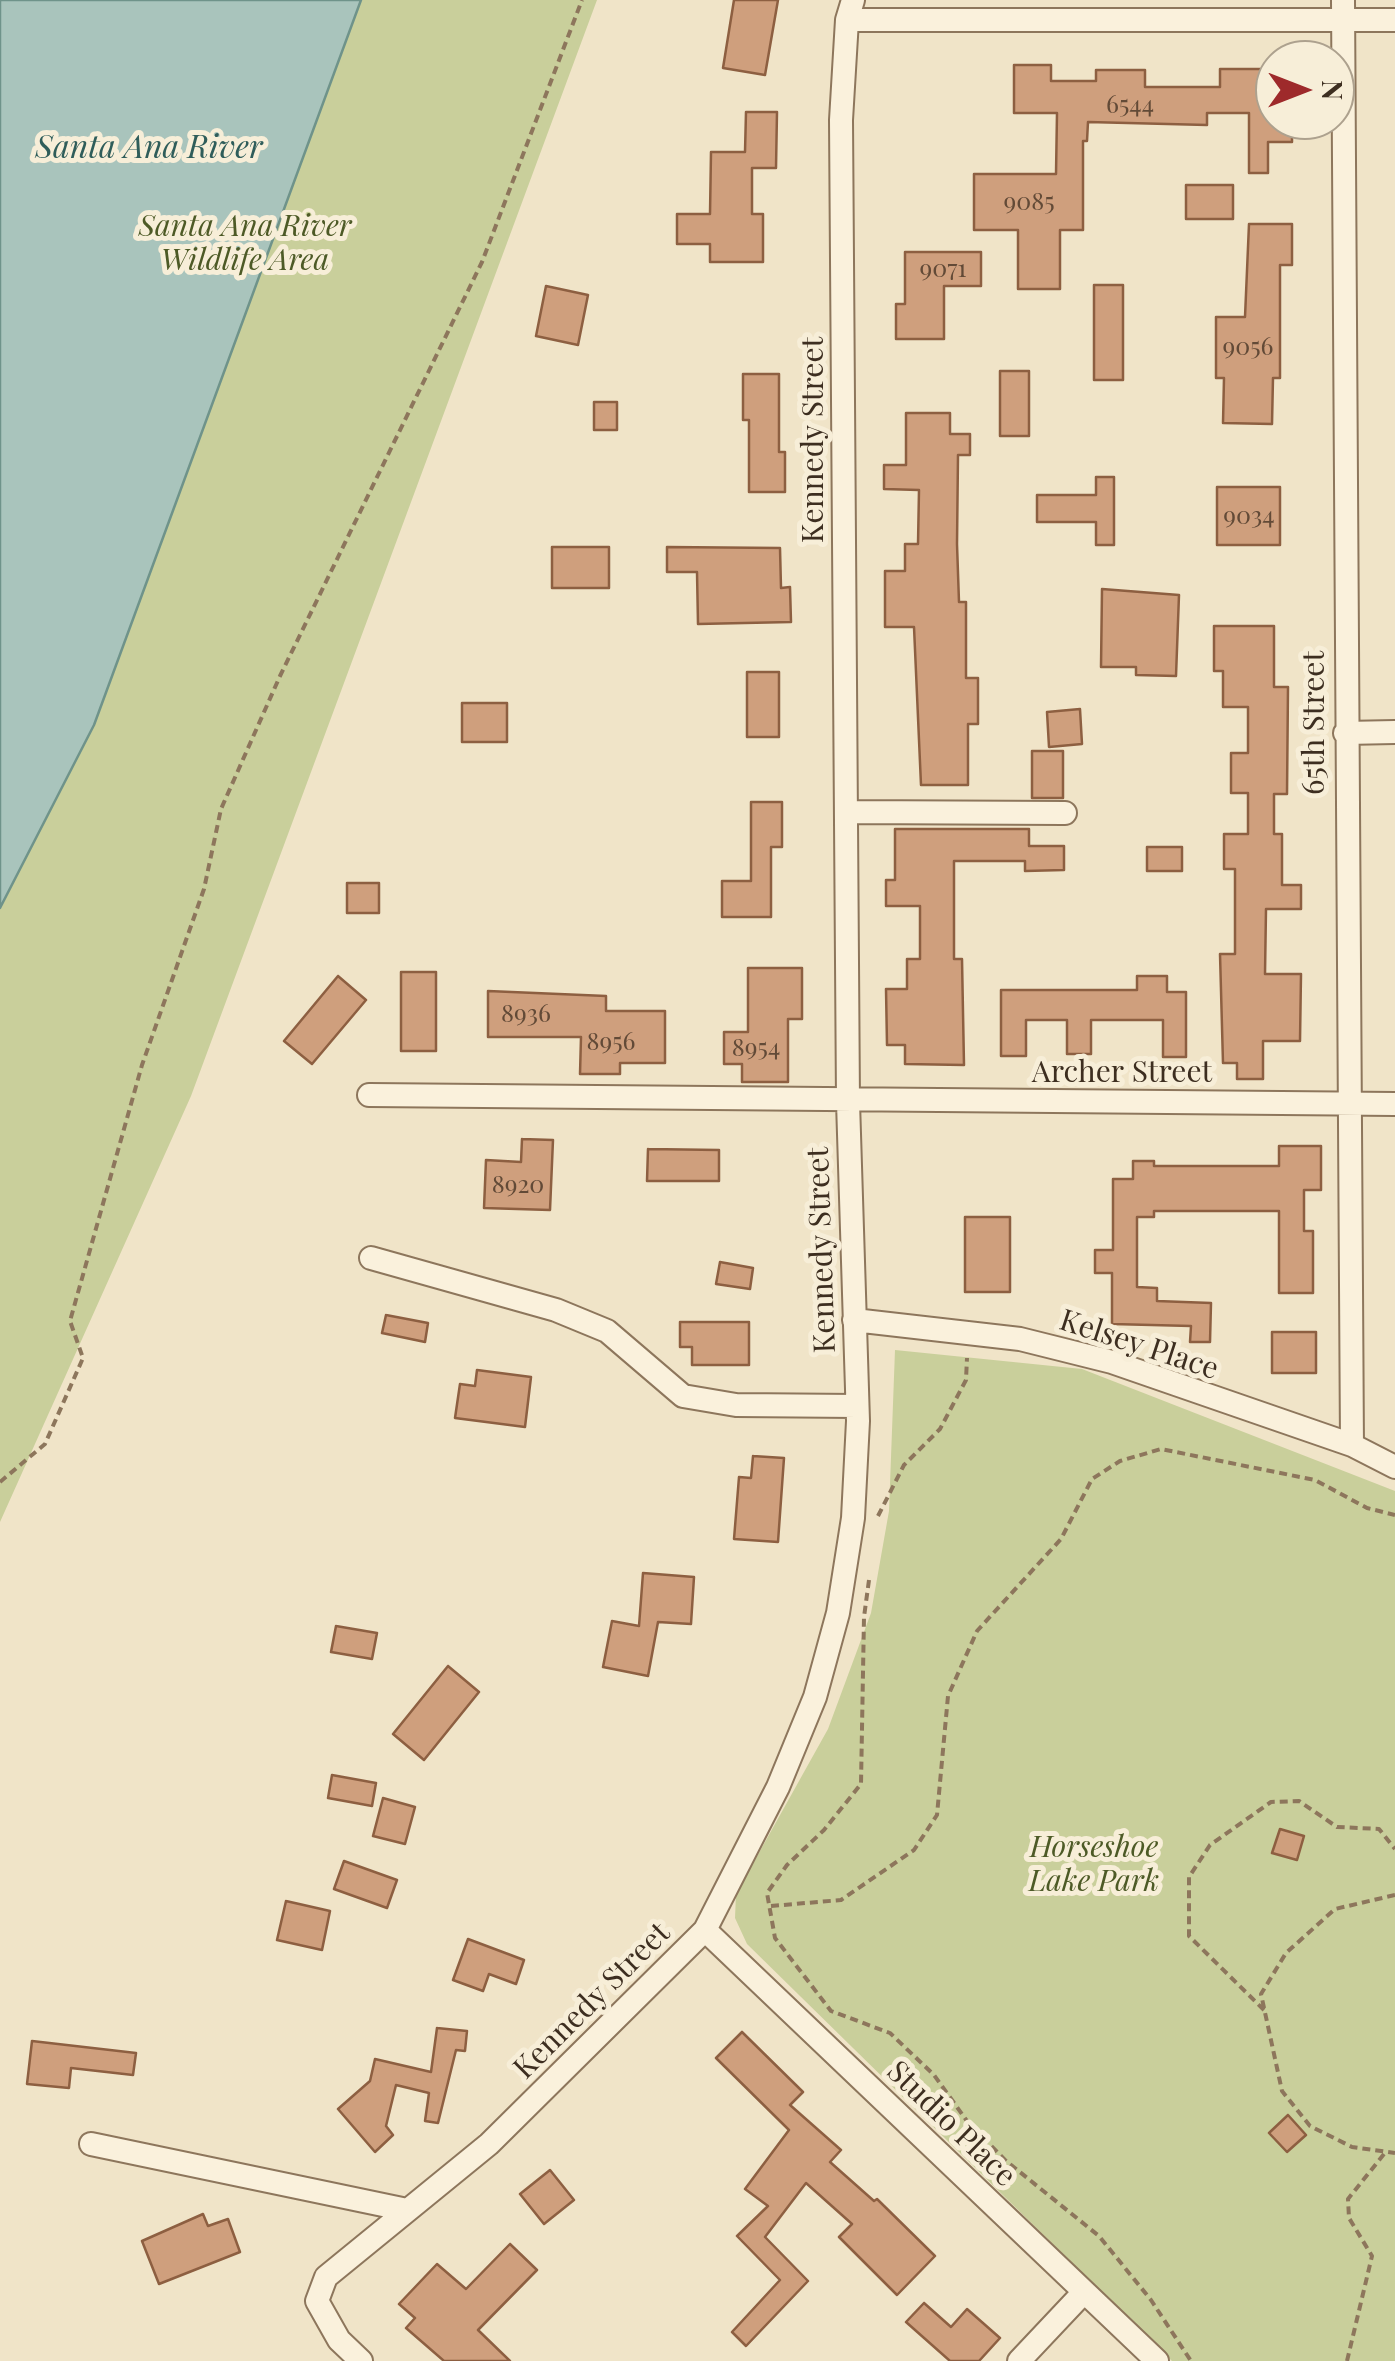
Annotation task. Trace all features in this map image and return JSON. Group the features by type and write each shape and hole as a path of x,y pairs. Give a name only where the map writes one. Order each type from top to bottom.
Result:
{"street":[{"path":"850,10 1343,10 1395,20"},
{"name":"Kennedy Street","path":"361,2361 339,2340 317,2301 326,2277 489,2144 705,1930 778,1787 815,1697 838,1613 853,1518 857,1406 848,1102 842,120 850,10"},
{"name":"65th Street","path":"1343,10 1346,1104 1352,1445"},
{"path":"1345,733 1395,732"},
{"path":"846,812 1065,813"},
{"name":"Archer Street","path":"369,1096 1395,1104"},
{"path":"371,1258 556,1310 607,1331 682,1396 736,1406 857,1406"},
{"name":"Kelsey Place","path":"854,1320 1020,1339 1112,1362 1352,1445 1395,1468"},
{"name":"Studio Place","path":"705,1930 1157,2361"},
{"path":"91,2144 407,2210"},
{"path":"1019,2361 1084,2292"}],"path":[{"path":"0,1482 45,1444 84,1358 70,1321 142,1064 204,889 221,809 280,676 482,262 582,0"},
{"path":"876,1532 878,1514 904,1466 940,1429 966,1380 967,1334"},
{"path":"770,1906 798,1907 841,1900 914,1850 937,1815 948,1696 976,1631 1061,1538 1092,1480 1120,1460 1161,1448 1315,1480 1367,1508 1395,1515"},
{"path":"871,1566 864,1617 862,1784 824,1830 786,1865 768,1893 774,1938 831,2011 890,2033 1005,2160 1099,2236 1151,2300 1191,2361"},
{"path":"1264,2010 1189,1936 1189,1877 1210,1845 1271,1802 1299,1801 1338,1827 1379,1828 1395,1849"},
{"path":"1395,1894 1334,1908 1286,1953 1260,1994 1282,2091 1310,2126 1352,2147 1395,2153"},
{"path":"1348,2361 1372,2256 1349,2218 1348,2198 1384,2154"}],"green space":[{"name":"Santa Ana River Wildlife Area","path":"0,0 597,0 191,1096 0,1522"},
{"name":"Horseshoe Lake Park","path":"895,1350 1082,1369 1395,1491 1395,2361 1172,2361 747,1944 735,1918 736,1894 828,1729 871,1613 889,1511"}],"water":[{"name":"Santa Ana River","path":"0,0 361,0 94,725 0,908"}],"building":[{"path":"734,0 778,0 765,75 723,68"},
{"path":"1014,65 1051,65 1051,81 1096,81 1096,70 1145,70 1145,87 1220,87 1220,69 1255,69 1255,140 1292,142 1268,142 1268,173 1249,173 1249,113 1207,113 1207,125 1088,122 1087,141 1083,141 1083,230 1060,230 1060,289 1018,289 1018,230 974,230 974,174 1056,174 1057,113 1014,113"},
{"path":"746,112 777,112 776,168 752,168 752,214 763,214 763,262 710,262 710,244 677,244 677,214 710,214 711,152 745,152"},
{"path":"1186,185 1233,185 1233,219 1186,219"},
{"path":"1249,224 1292,224 1292,265 1280,265 1280,378 1273,378 1272,424 1223,423 1224,378 1216,378 1216,317 1245,317"},
{"path":"905,252 981,252 981,286 944,286 944,339 896,339 896,304 905,304"},
{"path":"1094,285 1123,285 1123,380 1094,380"},
{"path":"546,286 588,295 578,345 536,336"},
{"path":"1000,371 1029,371 1029,436 1000,436"},
{"path":"743,374 779,374 779,452 785,452 785,492 749,492 749,420 743,420"},
{"path":"594,402 617,402 617,430 594,430"},
{"path":"906,413 950,413 950,434 970,434 970,455 958,455 957,544 959,602 966,602 966,678 978,678 978,724 968,724 968,785 921,785 914,627 885,627 885,571 905,571 905,544 918,544 919,490 884,489 884,465 906,465"},
{"path":"1096,477 1114,477 1114,545 1096,545 1096,522 1037,522 1037,495 1096,495"},
{"path":"1217,487 1280,487 1280,545 1217,545"},
{"path":"552,547 609,547 609,588 552,588"},
{"path":"667,547 780,548 781,588 790,587 791,622 698,624 697,572 667,572"},
{"path":"1102,589 1179,595 1176,676 1136,675 1136,667 1101,667"},
{"path":"1214,626 1274,626 1274,687 1288,687 1287,794 1274,794 1274,834 1282,834 1282,885 1301,885 1301,909 1266,909 1265,974 1301,974 1300,1041 1263,1041 1263,1079 1237,1079 1237,1063 1223,1063 1220,954 1235,954 1235,869 1224,869 1224,834 1248,834 1248,793 1231,793 1231,753 1248,753 1248,707 1223,707 1223,671 1214,671"},
{"path":"747,672 779,672 779,737 747,737"},
{"path":"462,703 507,703 507,742 462,742"},
{"path":"1080,709 1082,744 1049,747 1047,712"},
{"path":"1032,751 1063,751 1063,798 1032,798"},
{"path":"751,802 782,802 782,847 771,847 771,917 722,917 722,881 751,881"},
{"path":"895,829 1029,829 1029,846 1064,846 1064,870 1025,871 1025,861 954,861 954,959 962,959 964,1065 905,1064 905,1045 887,1045 886,989 907,989 907,959 920,959 920,906 886,906 886,880 895,880"},
{"path":"1147,847 1182,847 1182,871 1147,871"},
{"path":"347,883 379,883 379,913 347,913"},
{"path":"748,968 802,968 802,1019 788,1019 788,1082 742,1082 742,1064 724,1064 724,1032 748,1032"},
{"path":"401,972 436,972 436,1051 401,1051"},
{"path":"338,976 366,1000 312,1064 284,1041"},
{"path":"1137,976 1167,976 1167,992 1186,992 1186,1057 1163,1057 1163,1020 1091,1020 1091,1054 1067,1054 1067,1020 1026,1020 1026,1056 1001,1056 1001,990 1137,990"},
{"path":"488,991 606,996 606,1011 665,1011 665,1063 620,1063 620,1074 580,1074 581,1037 488,1037"},
{"path":"522,1139 553,1140 550,1210 484,1208 486,1160 521,1162"},
{"path":"1279,1146 1321,1146 1321,1190 1304,1190 1304,1231 1313,1231 1313,1293 1279,1293 1279,1211 1154,1211 1154,1217 1137,1217 1137,1287 1157,1288 1157,1301 1211,1303 1210,1342 1190,1342 1191,1326 1112,1324 1112,1273 1095,1273 1095,1250 1113,1250 1113,1179 1133,1179 1133,1161 1154,1161 1154,1166 1279,1166"},
{"path":"648,1149 719,1150 719,1181 647,1181"},
{"path":"965,1217 1010,1217 1010,1292 965,1292"},
{"path":"720,1262 753,1268 750,1289 716,1284"},
{"path":"386,1315 428,1323 425,1342 382,1333"},
{"path":"680,1322 749,1322 749,1365 692,1365 692,1347 680,1347"},
{"path":"1272,1332 1316,1332 1316,1373 1272,1373"},
{"path":"477,1370 531,1377 525,1427 455,1418 460,1384 475,1386"},
{"path":"753,1456 784,1458 778,1542 734,1539 739,1477 751,1478"},
{"path":"643,1573 694,1577 691,1624 658,1622 648,1676 603,1667 612,1621 639,1626"},
{"path":"336,1626 377,1633 372,1659 331,1652"},
{"path":"448,1666 479,1692 424,1760 393,1734"},
{"path":"332,1775 376,1783 372,1806 328,1798"},
{"path":"383,1798 415,1807 405,1844 373,1836"},
{"path":"1280,1829 1304,1836 1297,1860 1272,1853"},
{"path":"344,1861 397,1880 387,1908 334,1889"},
{"path":"286,1901 330,1911 322,1950 277,1940"},
{"path":"468,1939 524,1960 516,1984 489,1974 483,1991 453,1980"},
{"path":"437,2028 467,2031 465,2051 456,2050 438,2123 425,2121 429,2093 396,2085 386,2126 393,2135 375,2152 338,2109 370,2081 375,2059 431,2072"},
{"path":"742,2032 803,2092 790,2105 841,2150 830,2162 874,2201 877,2199 935,2256 897,2295 839,2237 852,2224 806,2183 765,2237 808,2281 746,2346 732,2332 780,2280 737,2236 768,2206 745,2189 789,2130 716,2058"},
{"path":"32,2041 136,2053 133,2075 71,2068 69,2088 27,2084"},
{"path":"1288,2115 1306,2135 1287,2152 1269,2133"},
{"path":"550,2170 574,2200 544,2224 520,2194"},
{"path":"203,2214 208,2226 228,2219 240,2252 159,2284 142,2241"},
{"path":"510,2244 537,2270 478,2330 510,2361 444,2361 406,2328 415,2318 399,2304 437,2264 466,2289"},
{"path":"924,2303 951,2327 967,2309 1000,2338 979,2361 950,2361 906,2322"}]}
